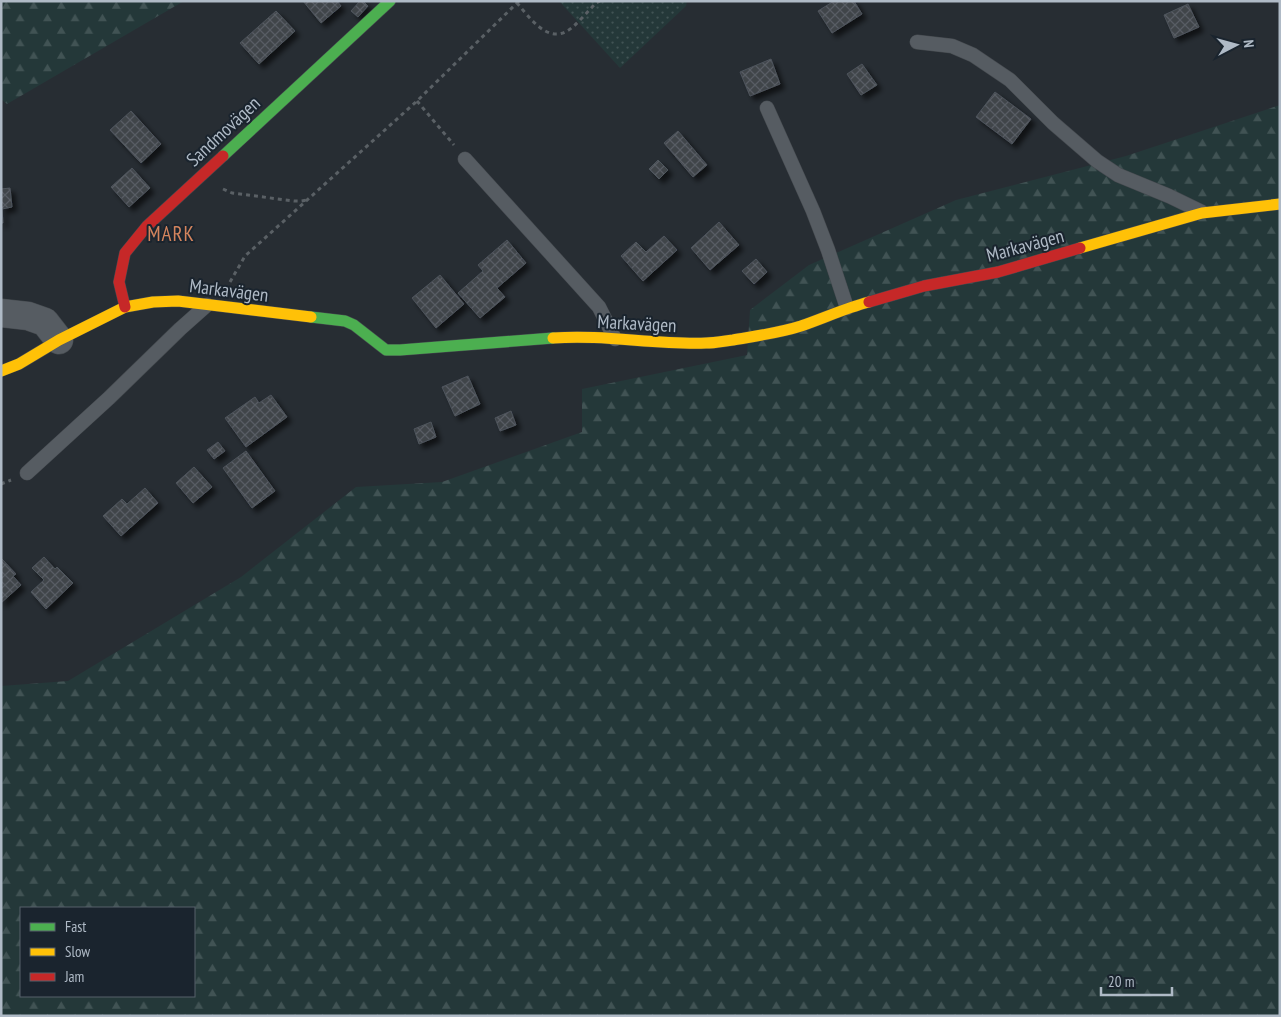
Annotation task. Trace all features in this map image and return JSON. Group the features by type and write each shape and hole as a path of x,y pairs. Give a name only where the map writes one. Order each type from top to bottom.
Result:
{"street":[{"name":"Sandmovägen","path":"125,307 118,282 125,254 147,226 390,1"},
{"name":"Markavägen","path":"1,371 18,364 98,319 125,307 153,302 178,302 345,321 354,325 386,350 564,337 670,343 708,343 759,336 800,326 847,308 924,286 998,272 1202,213 1280,204"},
{"path":"1,313 28,316 45,322 59,340"}],"lane":[{"path":"917,42 952,46 973,55 1010,80 1053,123 1097,161 1118,175 1169,196 1202,213"},
{"path":"767,108 828,250 847,308"},
{"path":"465,159 599,307 616,339"},
{"path":"27,473 208,305"}],"path":[{"path":"208,305 231,282 245,256 416,101 518,2 534,23 548,33 557,35 568,31 600,1"},
{"path":"416,101 465,159"},
{"path":"204,173 223,189 232,193 294,201 309,199"}],"green space":[{"path":"1,1 184,1 7,104 1,99"},
{"path":"559,1 687,1 686,6 620,68"},
{"path":"1280,105 1280,1016 1,1016 1,686 68,681 241,577 356,487 442,482 582,432 582,389 747,355 750,310 809,265 956,200 1126,156"}],"building":[{"path":"303,1 337,1 341,6 321,23"},
{"path":"360,1 363,1 368,6 358,17 351,11"},
{"path":"834,1 854,1 862,14 832,33 818,11"},
{"path":"1188,4 1199,27 1174,38 1164,15"},
{"path":"276,11 295,31 259,64 240,43"},
{"path":"771,59 780,84 750,96 740,72"},
{"path":"862,64 877,85 861,95 847,74"},
{"path":"995,92 1031,119 1012,144 976,117"},
{"path":"131,111 161,144 141,163 110,130"},
{"path":"678,131 707,165 693,177 664,143"},
{"path":"658,160 668,170 659,179 649,169"},
{"path":"132,168 150,188 129,207 111,187"},
{"path":"10,188 12,207 2,209 3,223 1,223 1,189"},
{"path":"719,222 739,245 710,270 691,248"},
{"path":"664,236 677,250 643,281 621,256 636,242 646,252"},
{"path":"507,240 526,263 497,288 505,297 480,318 458,293 483,271 478,265"},
{"path":"756,259 767,272 754,284 742,271"},
{"path":"440,275 464,304 436,328 412,298"},
{"path":"468,376 480,404 455,416 442,387"},
{"path":"271,395 287,417 246,447 225,418 255,397 259,403"},
{"path":"511,411 516,425 500,431 495,418"},
{"path":"431,422 436,437 419,444 414,429"},
{"path":"218,442 225,451 214,459 207,450"},
{"path":"246,451 275,491 252,508 223,468"},
{"path":"194,467 212,487 193,503 176,483"},
{"path":"145,488 158,503 121,536 103,516 122,499 127,504"},
{"path":"44,557 55,569 57,567 73,583 46,609 31,592 44,580 32,568"},
{"path":"1,558 16,574 13,576 21,585 1,603"}],"traffic: fast":[{"path":"223,156 390,1"},
{"path":"311,317 345,321 354,325 386,350 553,338"}],"traffic: slow":[{"path":"1080,248 1202,213 1280,204"},
{"path":"1,371 19,364 59,340 125,307 153,302 178,301 311,317"},
{"path":"553,338 591,337 709,343 793,328 869,302"}],"traffic: jam":[{"path":"125,307 119,282 125,253 147,226 223,156"},
{"path":"869,302 924,286 998,272 1080,248"}],"district":[{"name":"MARK","path":"171,233"}]}
